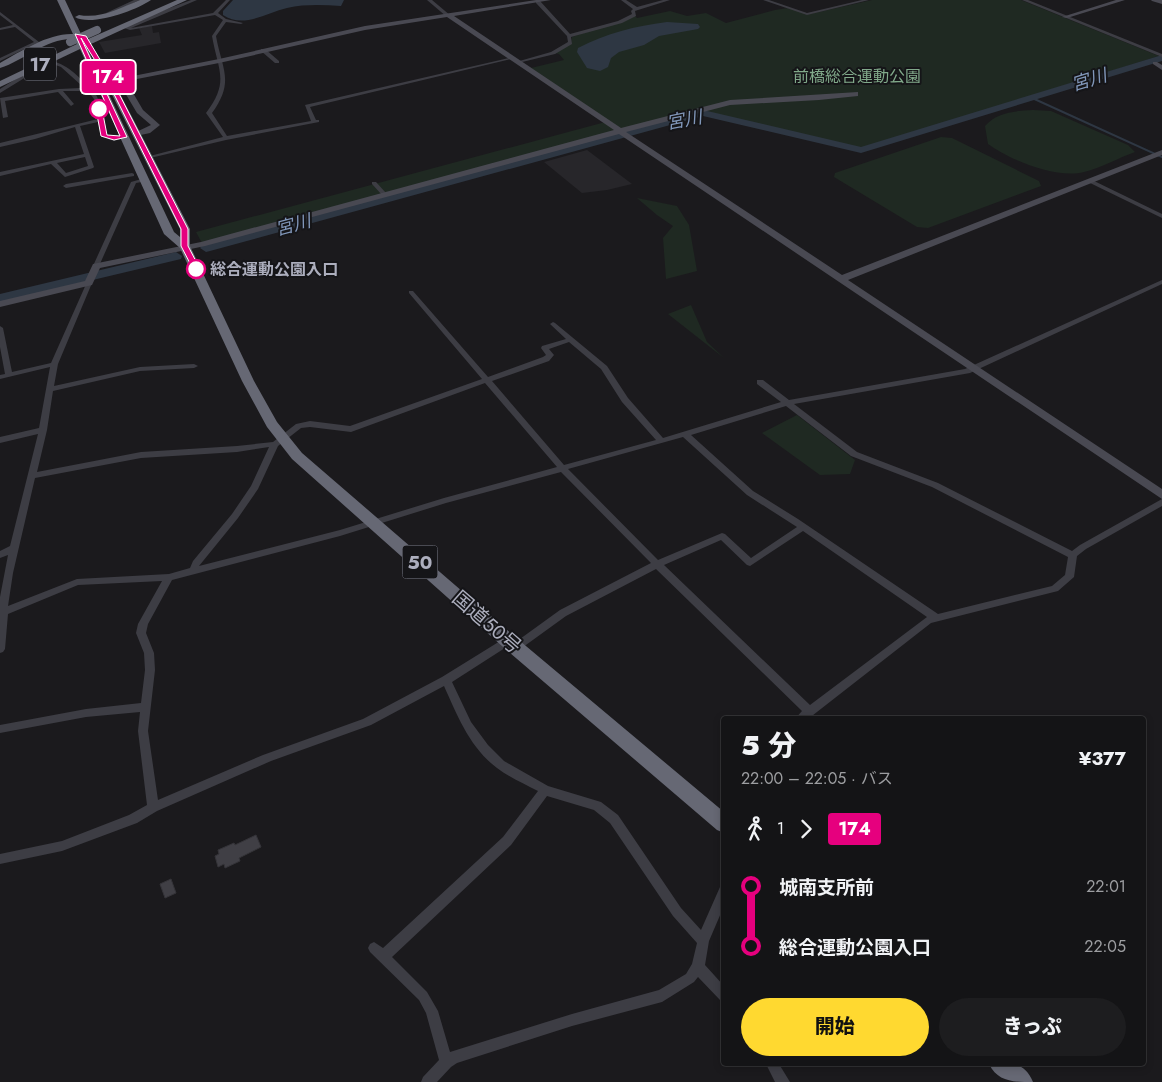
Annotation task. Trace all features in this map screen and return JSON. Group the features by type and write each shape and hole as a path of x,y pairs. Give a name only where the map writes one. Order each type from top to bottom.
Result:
{"highway":[{"name":"国道50号","path":"61,0 136,134 185,229 185,246 278,441 512,644 721,821"},
{"name":"17","path":"96,29 171,0"},
{"path":"100,18 84,26 81,35 100,33 127,25 183,0"},
{"name":"17","path":"78,14 89,19 100,18 151,1"},
{"name":"17","path":"0,73 96,29 151,1"},
{"name":"国道50号","path":"78,14 87,56 124,137 170,234 185,246"},
{"name":"17","path":"0,61 32,49 81,35"},
{"name":"17","path":"0,84 62,54 81,35"},
{"name":"17","path":"0,79 70,41"},
{"path":"62,54 76,52 87,56"},
{"path":"1002,1066 1022,1082"}],"street":[{"path":"110,14 108,13 138,0"},
{"path":"195,0 146,18 126,28 130,29 215,14 228,0"},
{"path":"428,0 449,16 1162,495"},
{"path":"136,134 147,131 156,125 140,111 128,93 125,83 135,77 219,61 365,28 548,0"},
{"path":"624,0 636,9"},
{"path":"569,36 620,22 634,16 633,11 636,9 668,0"},
{"path":"765,0 806,14 867,0"},
{"path":"1024,0 1162,56"},
{"path":"1065,16 1122,0"},
{"path":"1154,0 1162,2"},
{"path":"148,158 226,138 315,121 307,106 553,53 570,43 569,36 538,2"},
{"path":"0,13 37,42 0,61"},
{"path":"215,14 224,20 241,23"},
{"path":"224,20 214,36 224,76 223,90 219,101 208,113 226,138"},
{"path":"0,29 15,26"},
{"path":"263,50 278,62"},
{"path":"1162,61 1154,63 1162,68"},
{"path":"0,91 32,71 53,62 64,67 83,84 84,88"},
{"path":"5,117 1,100 58,90 84,88 92,91 102,120 104,136 114,139 124,137"},
{"path":"58,90 71,104"},
{"path":"0,304 185,246 211,242 383,193 622,132 736,100 823,98 856,94 852,92 821,96 728,100 622,132"},
{"path":"0,145 102,120"},
{"path":"65,175 91,167 77,125"},
{"path":"841,279 1162,152"},
{"path":"0,174 87,155"},
{"path":"52,163 65,175 66,194"},
{"path":"66,186 132,175"},
{"path":"0,649 5,592 43,430 54,364 134,182 145,180"},
{"path":"1090,181 1162,216"},
{"path":"374,183 383,193"},
{"path":"4,612 77,582 169,577 340,533 661,441 786,403 974,368 1162,282"},
{"path":"411,292 562,468 657,564 809,711"},
{"path":"553,324 604,368 625,400 661,441"},
{"path":"0,328 9,375"},
{"path":"33,476 140,455 238,449 278,441 304,424 351,429 549,358 550,355 545,348 571,339"},
{"path":"0,377 54,364"},
{"path":"50,388 140,369 194,366"},
{"path":"760,382 854,454 935,485 1073,555"},
{"path":"0,440 43,430"},
{"path":"685,434 750,493 804,527 935,617"},
{"path":"193,571 196,563 235,516 255,487 278,441"},
{"path":"803,716 921,624 935,617 1055,589 1069,577 1073,555 1083,547 1162,502"},
{"path":"0,859 62,846 133,819 153,807 267,758 367,722 512,644 563,613 657,564 722,536 750,563 804,527"},
{"path":"0,556 14,548"},
{"path":"153,807 144,732 150,670 149,653 141,634 143,624 169,577"},
{"path":"446,680 467,725 492,757 511,772 545,790 590,803 614,819 677,912 703,941"},
{"path":"0,730 86,713 145,707"},
{"path":"446,1062 432,1011 424,996 379,952 391,947 507,842 545,790"},
{"path":"428,1082 446,1062 454,1057 572,1020 662,996 690,978 698,967 703,941 721,898"},
{"path":"698,967 721,993"},
{"path":"773,1066 783,1082"}],"shaded area":[{"path":"152,26 153,33 159,32 161,43 105,53 99,42 142,35 139,28"},
{"path":"587,150 632,184 582,193 544,162"}],"green space":[{"name":"前橋総合運動公園","path":"872,0 1021,0 1159,56 860,149 703,111 204,247 196,232 609,121 531,68 564,60 559,54 555,53 571,43 572,37 635,16 637,18 670,11 687,16 706,13 726,23 775,10 788,8 810,14"},
{"path":"1033,110 1051,111 1128,145 1135,152 1084,172 1060,173 1021,162 988,144 985,126 990,121 1007,113"},
{"path":"941,137 952,138 1039,181 1041,186 928,228 917,227 834,177 835,173"},
{"path":"637,198 677,206 689,225 697,271 666,279 663,238 673,226"},
{"path":"691,305 707,342 724,358 668,314"},
{"path":"797,415 855,460 850,474 820,475 762,433"}],"water":[{"path":"233,0 344,0 341,6 314,5 294,7 279,10 255,19 238,21 223,15 223,11"},
{"path":"667,22 698,24 700,27 698,29 659,36 644,45 619,52 611,58 608,67 600,71 587,68 577,52 578,48 610,34"}],"building":[{"path":"256,835 261,847 239,858 240,861 225,868 224,864 218,867 215,856 219,854 218,850 234,843 235,845"},
{"path":"171,879 176,893 165,898 160,884"}],"waterway":[{"name":"宮川","path":"206,248 703,113 861,150 1161,58"},
{"path":"1030,97 1162,157"},
{"name":"宮川","path":"0,298 176,256"}],"bus line":[{"name":"174","path":"99,109 104,136 114,139 124,137 77,36 84,37 88,42 108,78 185,229 185,246 196,269"}],"place":[{"name":"総合運動公園入口","path":"196,269"}]}
